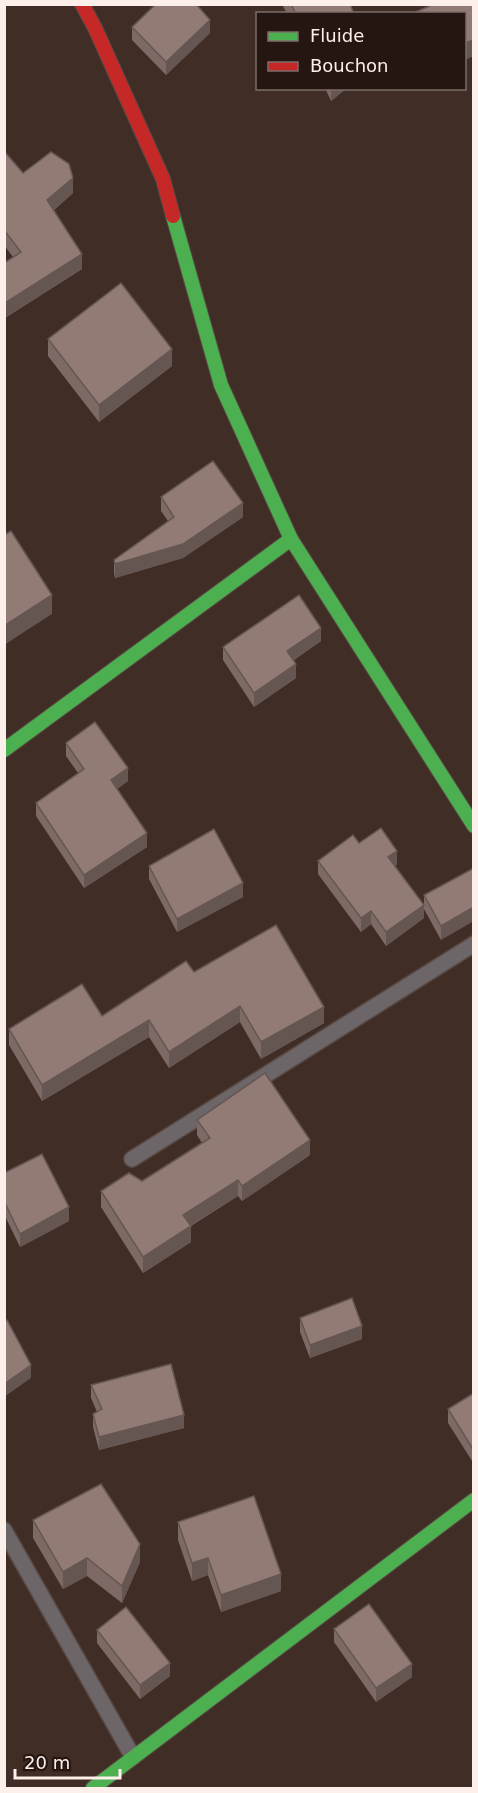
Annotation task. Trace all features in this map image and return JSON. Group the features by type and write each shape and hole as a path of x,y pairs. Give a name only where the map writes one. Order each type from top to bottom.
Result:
{"street":[{"path":"81,4 95,28 163,179 221,385 291,539 474,826"},
{"path":"4,750 291,539"},
{"path":"93,1788 474,1500"}],"lane":[{"path":"132,1158 474,944"},
{"path":"4,1530 133,1757"}],"building":[{"path":"156,4 196,4 210,20 166,62 132,27"},
{"path":"291,4 350,4 353,12 295,12"},
{"path":"434,4 474,4 474,40 466,43 466,12 416,12"},
{"path":"4,151 23,173 51,152 69,164 73,178 47,200 82,254 5,303 4,263 21,252 4,230"},
{"path":"121,283 172,349 99,405 48,339"},
{"path":"213,461 243,503 183,544 115,564 114,560 174,517 161,497"},
{"path":"11,531 52,595 4,626 4,535"},
{"path":"299,595 321,628 287,651 296,664 254,693 223,647"},
{"path":"95,722 128,768 111,780 147,833 84,875 36,803 84,769 66,743"},
{"path":"381,828 397,851 388,857 424,905 386,932 371,911 361,918 318,861 353,835 359,843"},
{"path":"214,829 243,883 177,919 149,866"},
{"path":"474,868 474,907 441,926 424,895"},
{"path":"276,925 324,1007 261,1042 240,1006 169,1052 149,1020 42,1085 9,1029 82,984 102,1016 186,961 194,972"},
{"path":"265,1073 310,1140 242,1186 238,1180 183,1215 191,1226 143,1257 101,1191 129,1173 142,1181 210,1138 197,1120"},
{"path":"42,1154 69,1207 20,1234 4,1201 4,1173"},
{"path":"352,1298 362,1326 310,1345 300,1318"},
{"path":"7,1320 31,1365 4,1384 4,1322"},
{"path":"171,1364 184,1415 99,1437 93,1414 102,1409 91,1385"},
{"path":"474,1393 474,1451 448,1409"},
{"path":"101,1484 140,1544 122,1586 87,1558 63,1572 33,1520"},
{"path":"254,1496 281,1574 221,1595 208,1558 192,1563 178,1522"},
{"path":"369,1604 412,1664 376,1688 334,1629"},
{"path":"126,1607 170,1663 140,1685 97,1630"}],"traffic: fast":[{"path":"173,216 221,385 291,539 474,826"},
{"path":"4,750 291,539"},
{"path":"93,1788 474,1500"}],"traffic: jam":[{"path":"82,4 163,179 173,216"}]}
